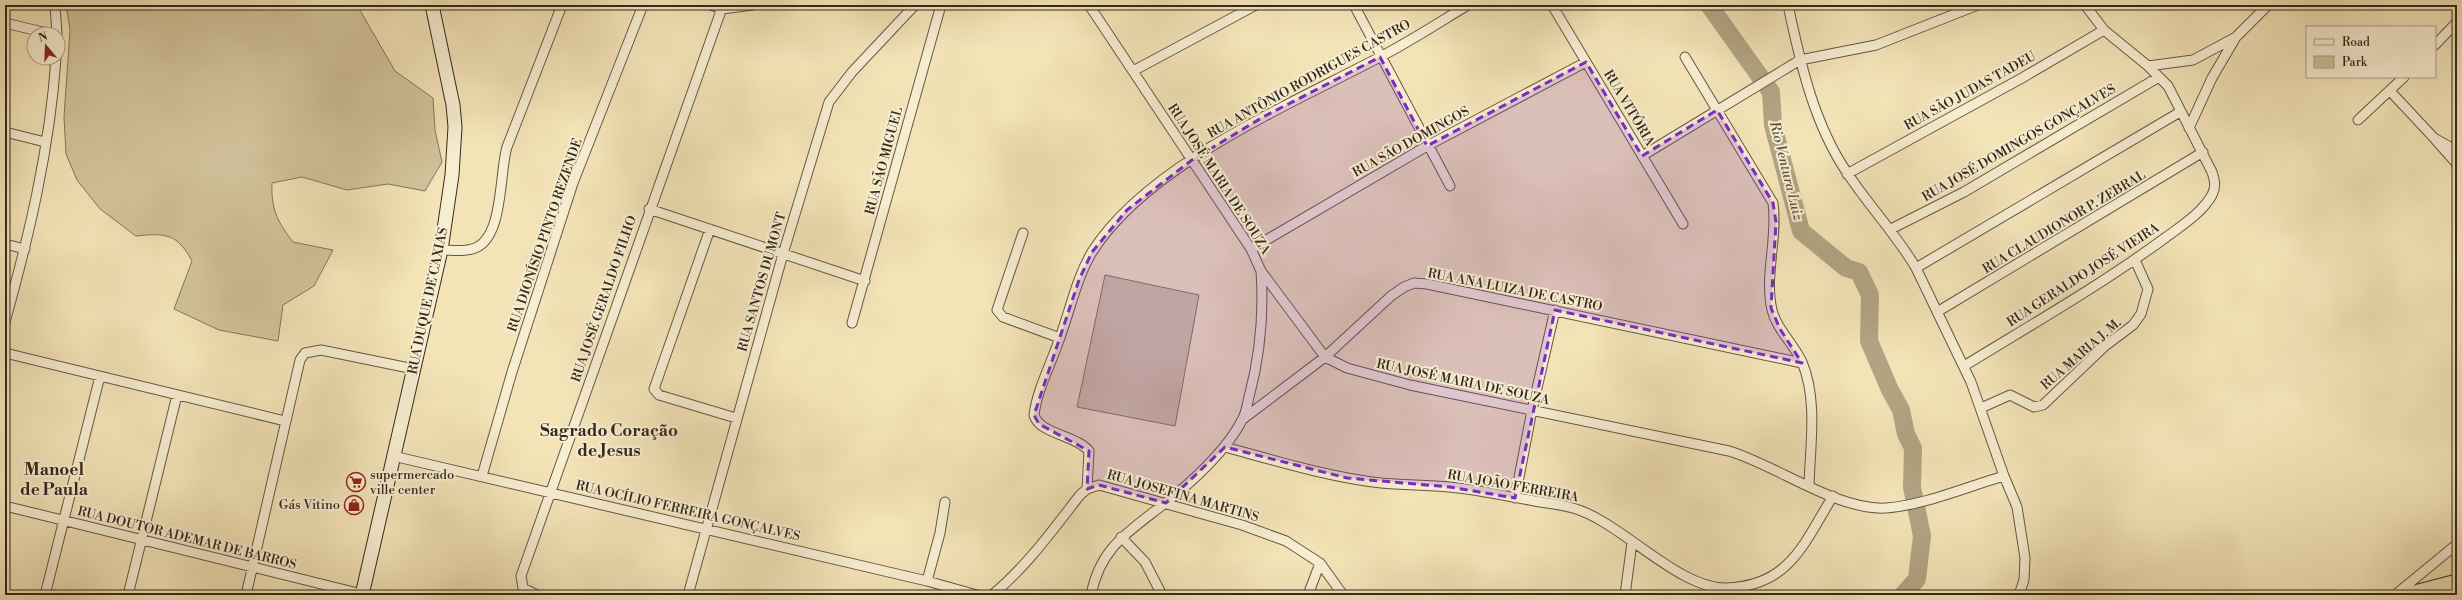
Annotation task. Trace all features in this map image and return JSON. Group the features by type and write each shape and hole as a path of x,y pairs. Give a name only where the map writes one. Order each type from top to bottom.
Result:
{"highway":[{"path":"2411,595 2457,583"}],"street":[{"path":"55,5 56,26"},
{"name":"RUA DUQUE DE CAXIAS","path":"362,594 441,250 452,175 455,127 447,73 432,5"},
{"path":"441,250 473,249 490,236 498,205 501,171 507,147 562,5"},
{"name":"RUA DIONÍSIO PINTO REZENDE","path":"482,476 512,372 573,183 643,5"},
{"path":"711,5 723,7 753,5"},
{"name":"RUA SANTOS DUMONT","path":"688,595 704,529 783,254 829,102 852,72 915,5"},
{"name":"RUA SÃO MIGUEL","path":"852,323 941,5"},
{"name":"RUA JOSÉ MARIA DE SOUZA","path":"1089,5 1251,250 1261,271 1325,357 1347,368 1375,377 1729,451 1751,458 1832,496 1868,506 1885,508 1906,504 2004,476"},
{"path":"1133,72 1256,5"},
{"path":"1354,5 1427,146 1450,186"},
{"name":"RUA ANTÔNIO RODRIGUES CASTRO","path":"1087,489 1089,451 1080,443 1039,424 1034,414 1079,280 1092,252 1127,210 1192,160 1263,117 1380,57 1468,5"},
{"name":"RUA VITÓRIA","path":"1552,5 1683,224"},
{"path":"1788,5 1800,60 1825,130 1847,174 1890,229 1916,268 1964,366 1981,408 2004,476 2017,506 2025,558 2024,580 2019,595"},
{"path":"1642,156 1800,60 1876,45 1978,5"},
{"name":"RUA GERALDO JOSÉ VIEIRA","path":"1964,366 2135,260 2187,222 2211,196 2216,181 2203,152 2180,112 2168,86 2148,66 2104,30 2085,5"},
{"path":"2189,128 2212,78 2236,37 2268,5"},
{"name":"RUA JOSÉ GERALDO FILHO","path":"536,595 523,588 521,576 650,209 723,7"},
{"path":"2436,44 2457,22"},
{"path":"5,24 26,29"},
{"name":"RUA SÃO JUDAS TADEU","path":"1847,174 2104,30"},
{"path":"2148,66 2193,60 2236,37"},
{"path":"1685,57 1769,194 1776,222 1771,308 1780,329 1802,363 1811,402 1809,486"},
{"name":"RUA SÃO DOMINGOS","path":"1251,250 1427,146 1586,62"},
{"path":"5,322 25,249 38,188 55,66"},
{"name":"RUA JOSÉ DOMINGOS GONÇALVES","path":"1890,229 1964,192 2159,77"},
{"path":"2358,120 2403,78"},
{"path":"2390,91 2457,164"},
{"path":"1916,268 2180,112"},
{"path":"5,132 45,142"},
{"path":"2434,138 2450,148 2457,149"},
{"name":"RUA CLAUDIONOR P. ZEBRAL","path":"1937,312 2142,191 2203,152"},
{"path":"650,209 864,281"},
{"path":"710,229 654,389 658,396 736,418"},
{"path":"1023,233 997,310 1003,317 1060,338"},
{"path":"5,244 25,249"},
{"name":"RUA MARIA J. M.","path":"1981,408 2010,396 2034,407 2043,405 2105,346 2133,325 2141,314 2148,295 2147,281 2135,260"},
{"path":"1091,595 1094,576 1100,563 1121,537 1166,503 1225,447 1243,419 1253,384 1260,338 1263,300 1261,271"},
{"name":"RUA ANA LUIZA DE CASTRO","path":"1243,419 1325,357 1391,296 1404,287 1414,283 1427,284 1555,310 1802,363"},
{"path":"1515,498 1532,410 1555,310"},
{"path":"246,595 300,360 311,350 320,350 414,369"},
{"path":"5,353 285,421"},
{"path":"45,595 100,376"},
{"path":"128,595 177,395"},
{"name":"RUA JOÃO FERREIRA","path":"1225,447 1347,478 1381,483 1450,487 1574,508 1604,523 1677,571 1703,584 1724,588 1745,586 1785,568 1796,557 1832,496"},
{"name":"RUA OCÍLIO FERREIRA GONÇALVES","path":"393,456 927,581 977,595"},
{"name":"RUA JOSEFINA MARTINS","path":"1087,489 1099,485 1242,525 1286,541 1320,563 1343,595"},
{"path":"992,595 1015,576 1040,548 1087,489"},
{"path":"927,581 940,533 945,502"},
{"name":"RUA DOUTOR ADEMAR DE BARROS","path":"5,506 362,594"},
{"path":"1121,537 1145,562 1162,595"},
{"path":"1625,595 1632,542"},
{"path":"2395,595 2457,544"},
{"path":"1308,595 1320,563"}],"highlighted area":[{"path":"1380,57 1427,146 1586,62 1642,156 1717,110 1773,203 1776,222 1771,308 1780,329 1802,363 1555,310 1515,498 1450,487 1347,478 1225,447 1166,503 1099,485 1087,489 1089,451 1039,424 1034,415 1079,280 1092,252 1127,210 1192,160 1263,117"}],"green space":[{"path":"66,5 357,5 395,71 433,98 435,130 442,162 425,191 388,184 347,190 302,177 272,183 274,208 276,214 283,228 293,242 333,250 314,286 283,305 278,341 219,330 174,309 192,261 181,245 175,240 163,235 136,236 100,209 77,180 66,154 64,117 70,30"},
{"path":"1105,275 1199,295 1175,426 1077,407"}],"waterway":[{"name":"Rio Ventura Luiz","path":"1709,5 1771,92 1773,125 1801,231 1846,268 1859,272 1870,295 1869,341 1890,390 1901,410 1906,434 1913,448 1912,487 1922,536 1917,579 1903,595"}],"place":[{"name":"supermercado ville center","path":"356,482"},
{"name":"Gás Vitino","path":"354,505"}],"district":[{"name":"Sagrado Coração de Jesus","path":"609,441"},
{"name":"Manoel de Paula","path":"54,480"}]}
